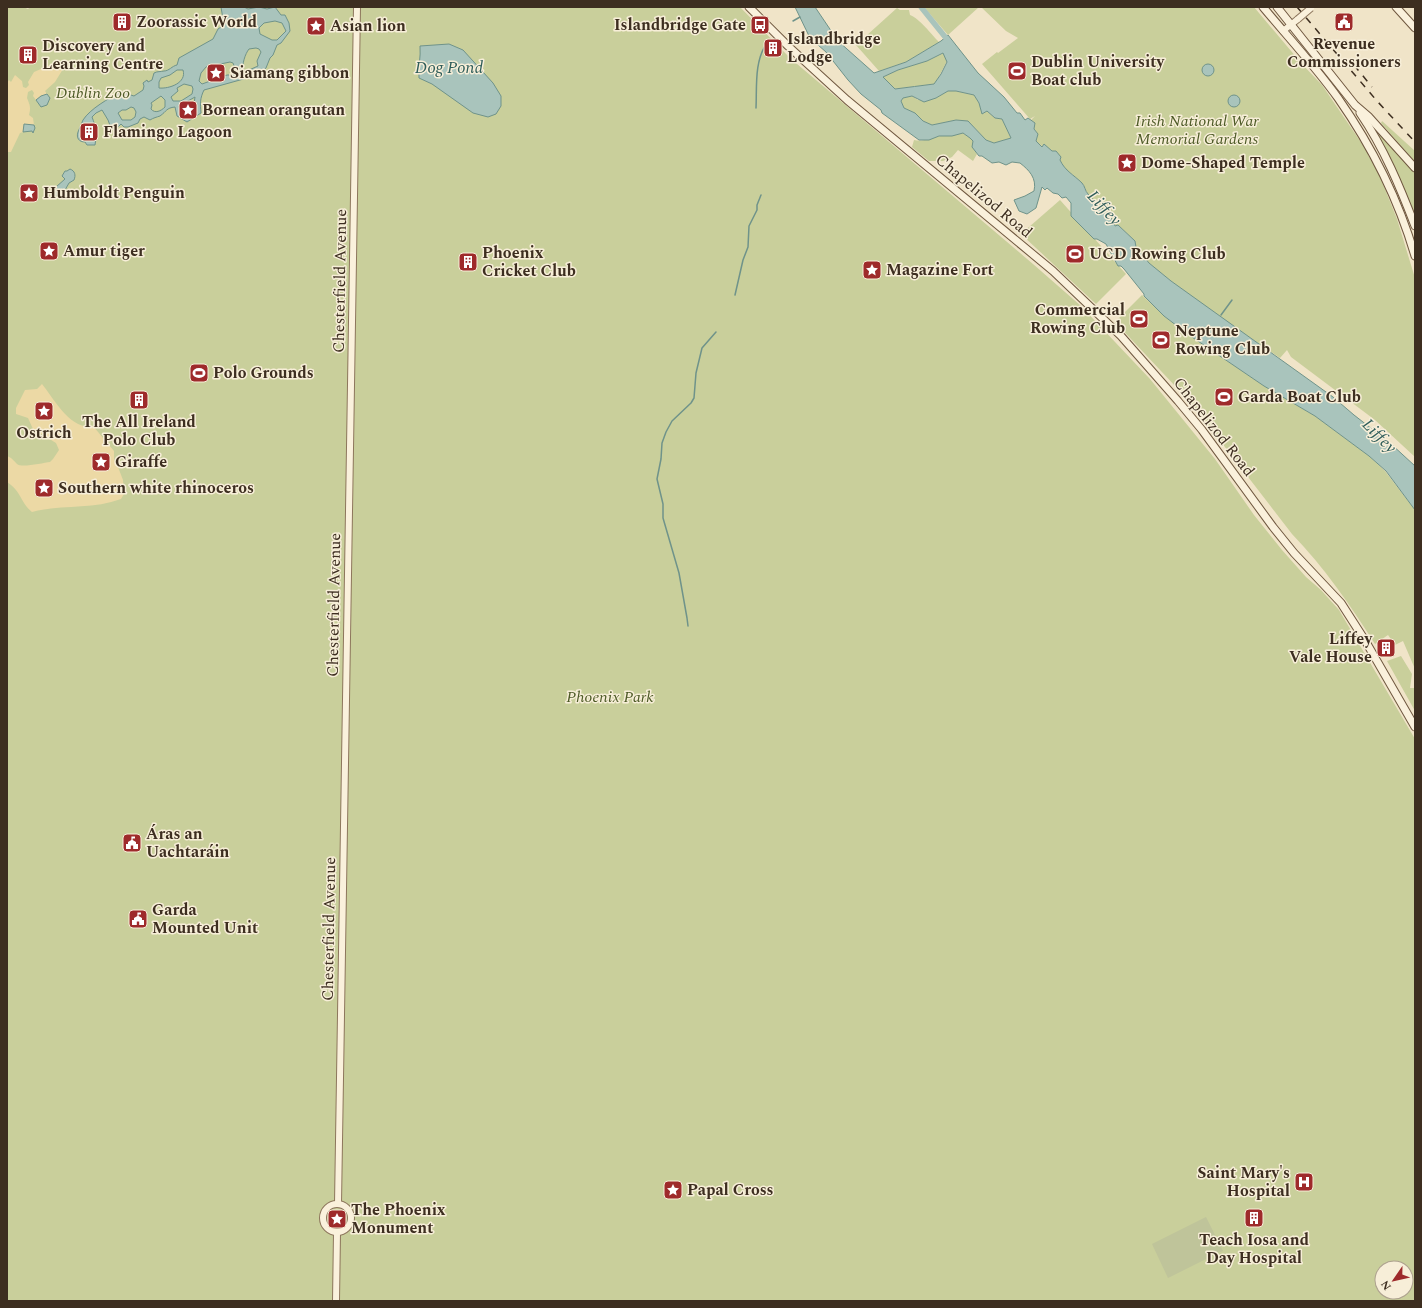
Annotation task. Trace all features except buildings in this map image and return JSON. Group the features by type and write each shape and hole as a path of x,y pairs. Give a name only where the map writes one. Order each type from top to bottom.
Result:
{"main road":[{"name":"Chapelizod Road","path":"750,7 788,46 847,100 1052,271 1121,336 1178,401 1294,553 1341,603 1366,642 1415,727"},
{"path":"1263,7 1314,66 1358,128 1377,160 1393,192 1407,228 1415,256"},
{"path":"1277,7 1355,105 1370,127 1403,195 1415,226 1407,228"},
{"path":"1396,7 1415,28"},
{"path":"1355,105 1369,117 1415,168"}],"street":[{"name":"Chesterfield Avenue","path":"338,1204 357,7"},
{"path":"1283,31 1312,8"},
{"path":"338,1204 346,1206 349,1209 352,1222 346,1230 337,1233 328,1230 325,1226 323,1217 330,1206 338,1204"},
{"path":"336,1301 337,1233"}],"green space":[{"name":"Phoenix Park","path":"7,7 23,7 28,9 30,7 740,7 790,58 1081,306 1150,379 1215,459 1254,515 1282,550 1339,610 1415,739 1415,1301 7,1301"},
{"path":"924,7 979,7 948,35"},
{"name":"Irish National War Memorial Gardens","path":"981,7 1254,7 1302,64 1322,85 1369,154 1368,155 1379,173 1397,219 1415,278 1415,457 1375,420 1291,357 1287,350 1280,358 1219,317 1149,263 1136,247 1135,241 1118,225 1115,226 1114,222 1087,193 1083,184 1069,173 1052,151 1044,145 1043,147 1036,141 1038,134 1034,129 1035,123 1031,120 1035,116 1030,119 982,64 1018,38 1006,31"},
{"path":"897,8 900,10 909,10 910,15 921,23 939,42 906,62 879,71 856,45"},
{"path":"944,53 947,61 935,84 894,89 883,77 898,70 927,61"},
{"path":"948,91 956,91 974,95 979,103 982,113 987,111 995,118 1002,119 1011,138 994,143 986,140 968,121 956,120 932,125 923,121 915,113 904,108 901,101 903,98 912,96 918,100 936,98"},
{"path":"1382,121 1415,151 1415,162 1381,123"},
{"path":"963,133 973,141 974,149 977,154 973,161 958,150 952,157 943,161 929,161 912,147 914,140 924,140"},
{"path":"1378,134 1415,173 1415,217"},
{"name":"UCD Rowing Club","path":"1060,200 1126,274 1096,304 1021,234"},
{"path":"1142,295 1164,316 1189,335 1264,386 1315,416 1369,456 1385,471 1415,510 1415,669 1403,641 1395,645 1388,635 1375,644 1347,601 1326,573 1292,534 1191,403 1115,322"},
{"path":"1401,656 1412,674 1410,688 1415,688 1415,711 1387,661"},
{"path":"1206,1217 1223,1251 1217,1252 1216,1254 1168,1278 1152,1244"}],"sand":[{"path":"57,62 62,65 63,69 55,82 45,91 47,94 36,100 33,96 34,93 32,90 28,92 27,98 30,108 29,115 33,118 34,125 24,125 23,132 20,133 11,152 8,152 7,83 9,80 11,82 15,75 22,81 23,87 26,88 29,85 28,82 34,72"},
{"path":"30,189 33,195 23,200 20,198 19,195 24,190"},
{"path":"42,384 70,419 77,424 93,426 114,451 114,460 123,480 124,494 121,499 99,505 54,508 32,512 16,490 7,482 7,456 19,465 32,465 50,462 59,450 56,443 33,429 28,418 16,414 16,408 25,390 37,389"}],"water":[{"path":"221,7 244,7 248,9 259,7 267,9 275,7 281,15 285,15 289,23 290,31 281,43 277,45 266,68 258,75 204,90 200,107 201,113 187,122 177,116 175,107 172,107 160,116 150,120 144,117 140,119 138,123 128,127 124,127 121,124 115,130 111,128 102,110 92,117 96,131 95,145 87,145 85,142 78,139 77,134 83,120 95,108 121,92 134,96 143,90 143,83 147,80 148,82 152,80 154,73 166,71 177,65 179,58 213,39 218,29 224,25","holes":["275,21 282,23 286,31 277,40 272,40 260,34 259,28 264,23","256,48 261,52 257,61 258,66 243,71 245,56 249,49","230,62 233,63 236,71 233,75 227,75 202,84 199,81 201,73 206,67","177,70 183,70 184,75 180,82 172,86 159,88 161,78 170,75","184,84 192,86 193,89 192,94 181,101 173,101 171,97 178,91 177,88","161,96 165,100 165,107 160,111 153,111 151,109 151,103","195,97 193,110 196,110 196,112 186,118 181,116 179,106","131,107 134,108 136,112 135,117 131,120 122,120 118,113 122,110 126,110"]},
{"name":"Liffey","path":"795,7 815,7 838,41 874,73 906,62 941,41 948,35 978,73 1004,97 1017,113 1020,113 1025,120 1028,118 1035,123 1034,129 1038,134 1036,141 1042,147 1044,144 1052,151 1056,151 1061,157 1060,160 1064,167 1082,183 1091,198 1111,217 1115,226 1118,225 1135,241 1136,247 1149,263 1171,281 1333,397 1390,443 1415,466 1415,510 1386,471 1369,456 1315,416 1264,386 1189,335 1164,316 1144,296 1124,269 1121,266 1118,266 1106,244 1094,239 1071,216 1071,203 1066,197 1062,198 1058,194 1053,193 1047,188 1045,190 1042,187 1036,208 1027,214 1019,211 1014,200 1034,191 1035,186 1032,175 1020,163 1012,162 1006,165 999,162 992,163 982,156 979,156 972,147 973,141 963,133 952,136 939,136 929,140 919,140 882,113 881,110 861,94 826,52 810,38","holes":["943,53 947,62 934,84 895,89 883,77 898,70 927,61","948,91 956,91 974,95 979,103 982,114 987,111 995,118 1002,119 1011,138 994,143 986,140 968,121 956,120 932,125 923,121 915,113 904,108 901,101 903,98 912,96 924,102 936,98"]},
{"name":"Dog Pond","path":"449,44 463,50 493,83 501,96 501,106 496,114 488,117 473,113 432,84 419,78 420,46"},
{"path":"1208,64 1212,66 1214,70 1212,74 1208,76 1204,74 1202,70 1204,66"},
{"path":"47,94 50,98 47,105 41,107 36,100"},
{"path":"1234,95 1238,97 1240,101 1238,105 1234,107 1230,105 1228,101 1230,97"},
{"path":"24,124 34,125 35,128 33,133 32,131 23,132"},
{"path":"70,169 75,173 74,180 69,183 65,190 62,189 61,193 57,196 52,193 65,179 62,176 65,171"}],"waterway":[{"path":"921,7 950,43"},
{"path":"793,21 800,17"},
{"path":"756,108 758,66 767,43"},
{"path":"735,295 743,260 748,247 749,226 757,210 757,205 761,195"},
{"path":"1221,315 1232,300"},
{"path":"688,626 679,573 663,518 663,504 657,479 661,459 662,443 666,432 672,421 691,403 694,398 696,373 702,348 716,332"}],"railway":[{"path":"1297,7 1377,101 1415,142"},
{"path":"1354,65 1372,87"}],"place":[{"name":"Zoorassic World","path":"122,22"},
{"name":"Revenue Commissioners","path":"1344,22"},
{"name":"Islandbridge Gate","path":"760,25"},
{"name":"Asian lion","path":"316,26"},
{"name":"Islandbridge Lodge","path":"773,48"},
{"name":"Discovery and Learning Centre","path":"28,55"},
{"name":"Dublin University Boat club","path":"1017,71"},
{"name":"Siamang gibbon","path":"216,73"},
{"name":"Bornean orangutan","path":"188,110"},
{"name":"Flamingo Lagoon","path":"89,132"},
{"name":"Dome-Shaped Temple","path":"1127,163"},
{"name":"Humboldt Penguin","path":"29,193"},
{"name":"Amur tiger","path":"49,251"},
{"name":"UCD Rowing Club","path":"1075,254"},
{"name":"Phoenix Cricket Club","path":"468,262"},
{"name":"Magazine Fort","path":"872,270"},
{"name":"Commercial Rowing Club","path":"1139,319"},
{"name":"Neptune Rowing Club","path":"1161,340"},
{"name":"Polo Grounds","path":"199,373"},
{"name":"Garda Boat Club","path":"1224,397"},
{"name":"The All Ireland Polo Club","path":"139,400"},
{"name":"Ostrich","path":"44,411"},
{"name":"Giraffe","path":"101,462"},
{"name":"Southern white rhinoceros","path":"44,488"},
{"name":"Liffey Vale House","path":"1386,648"},
{"name":"Áras an Uachtaráin","path":"132,843"},
{"name":"Garda Mounted Unit","path":"138,919"},
{"name":"Saint Mary's Hospital","path":"1304,1182"},
{"name":"Papal Cross","path":"673,1190"},
{"name":"Teach Iosa and Day Hospital","path":"1254,1218"},
{"name":"The Phoenix Monument","path":"337,1219"}],"park label":[{"name":"Dublin Zoo","path":"93,93"}]}
